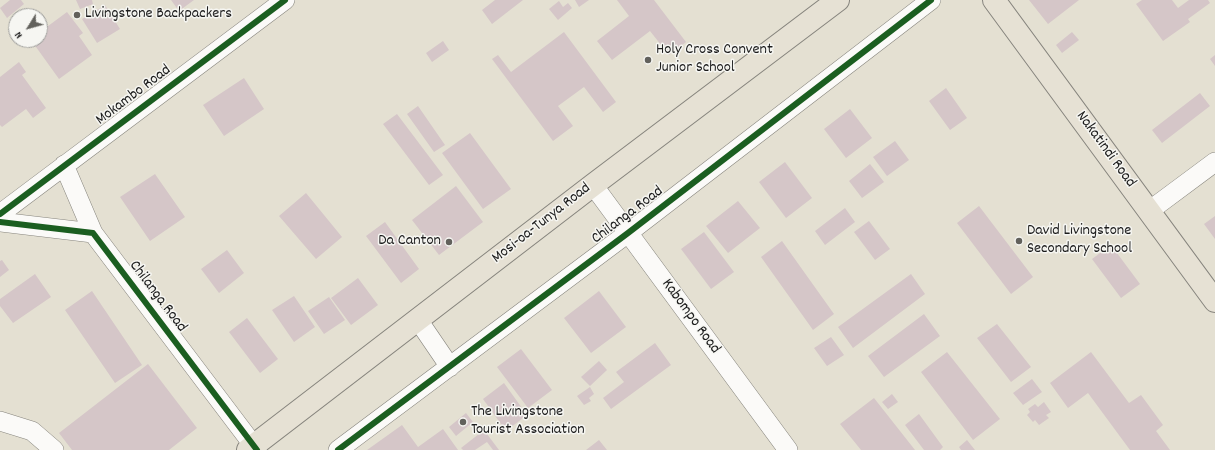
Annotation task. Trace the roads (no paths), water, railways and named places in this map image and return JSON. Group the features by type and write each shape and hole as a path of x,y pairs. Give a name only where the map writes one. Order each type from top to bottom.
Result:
{"highway":[{"name":"Mosi-oa-Tunya Road","path":"253,449 593,185 838,0"},
{"name":"Nakatindi Road","path":"994,0 1215,300"}],"street":[{"name":"Mokambo Road","path":"0,214 285,0"},
{"name":"Chilanga Road","path":"338,450 628,233 931,0"},
{"path":"1149,210 1215,162"},
{"name":"Chilanga Road","path":"64,165 93,233 253,449"},
{"name":"Kabompo Road","path":"593,185 788,450"},
{"path":"0,222 93,233"},
{"path":"418,320 450,367"},
{"path":"0,421 32,431 54,450"}],"place":[{"name":"Livingstone Backpackers","path":"77,15"},
{"name":"Holy Cross Convent Junior School","path":"648,60"},
{"name":"David Livingstone Secondary School","path":"1019,241"},
{"name":"Da Canton","path":"449,242"},
{"name":"The Livingstone Tourist Association","path":"463,422"}]}
